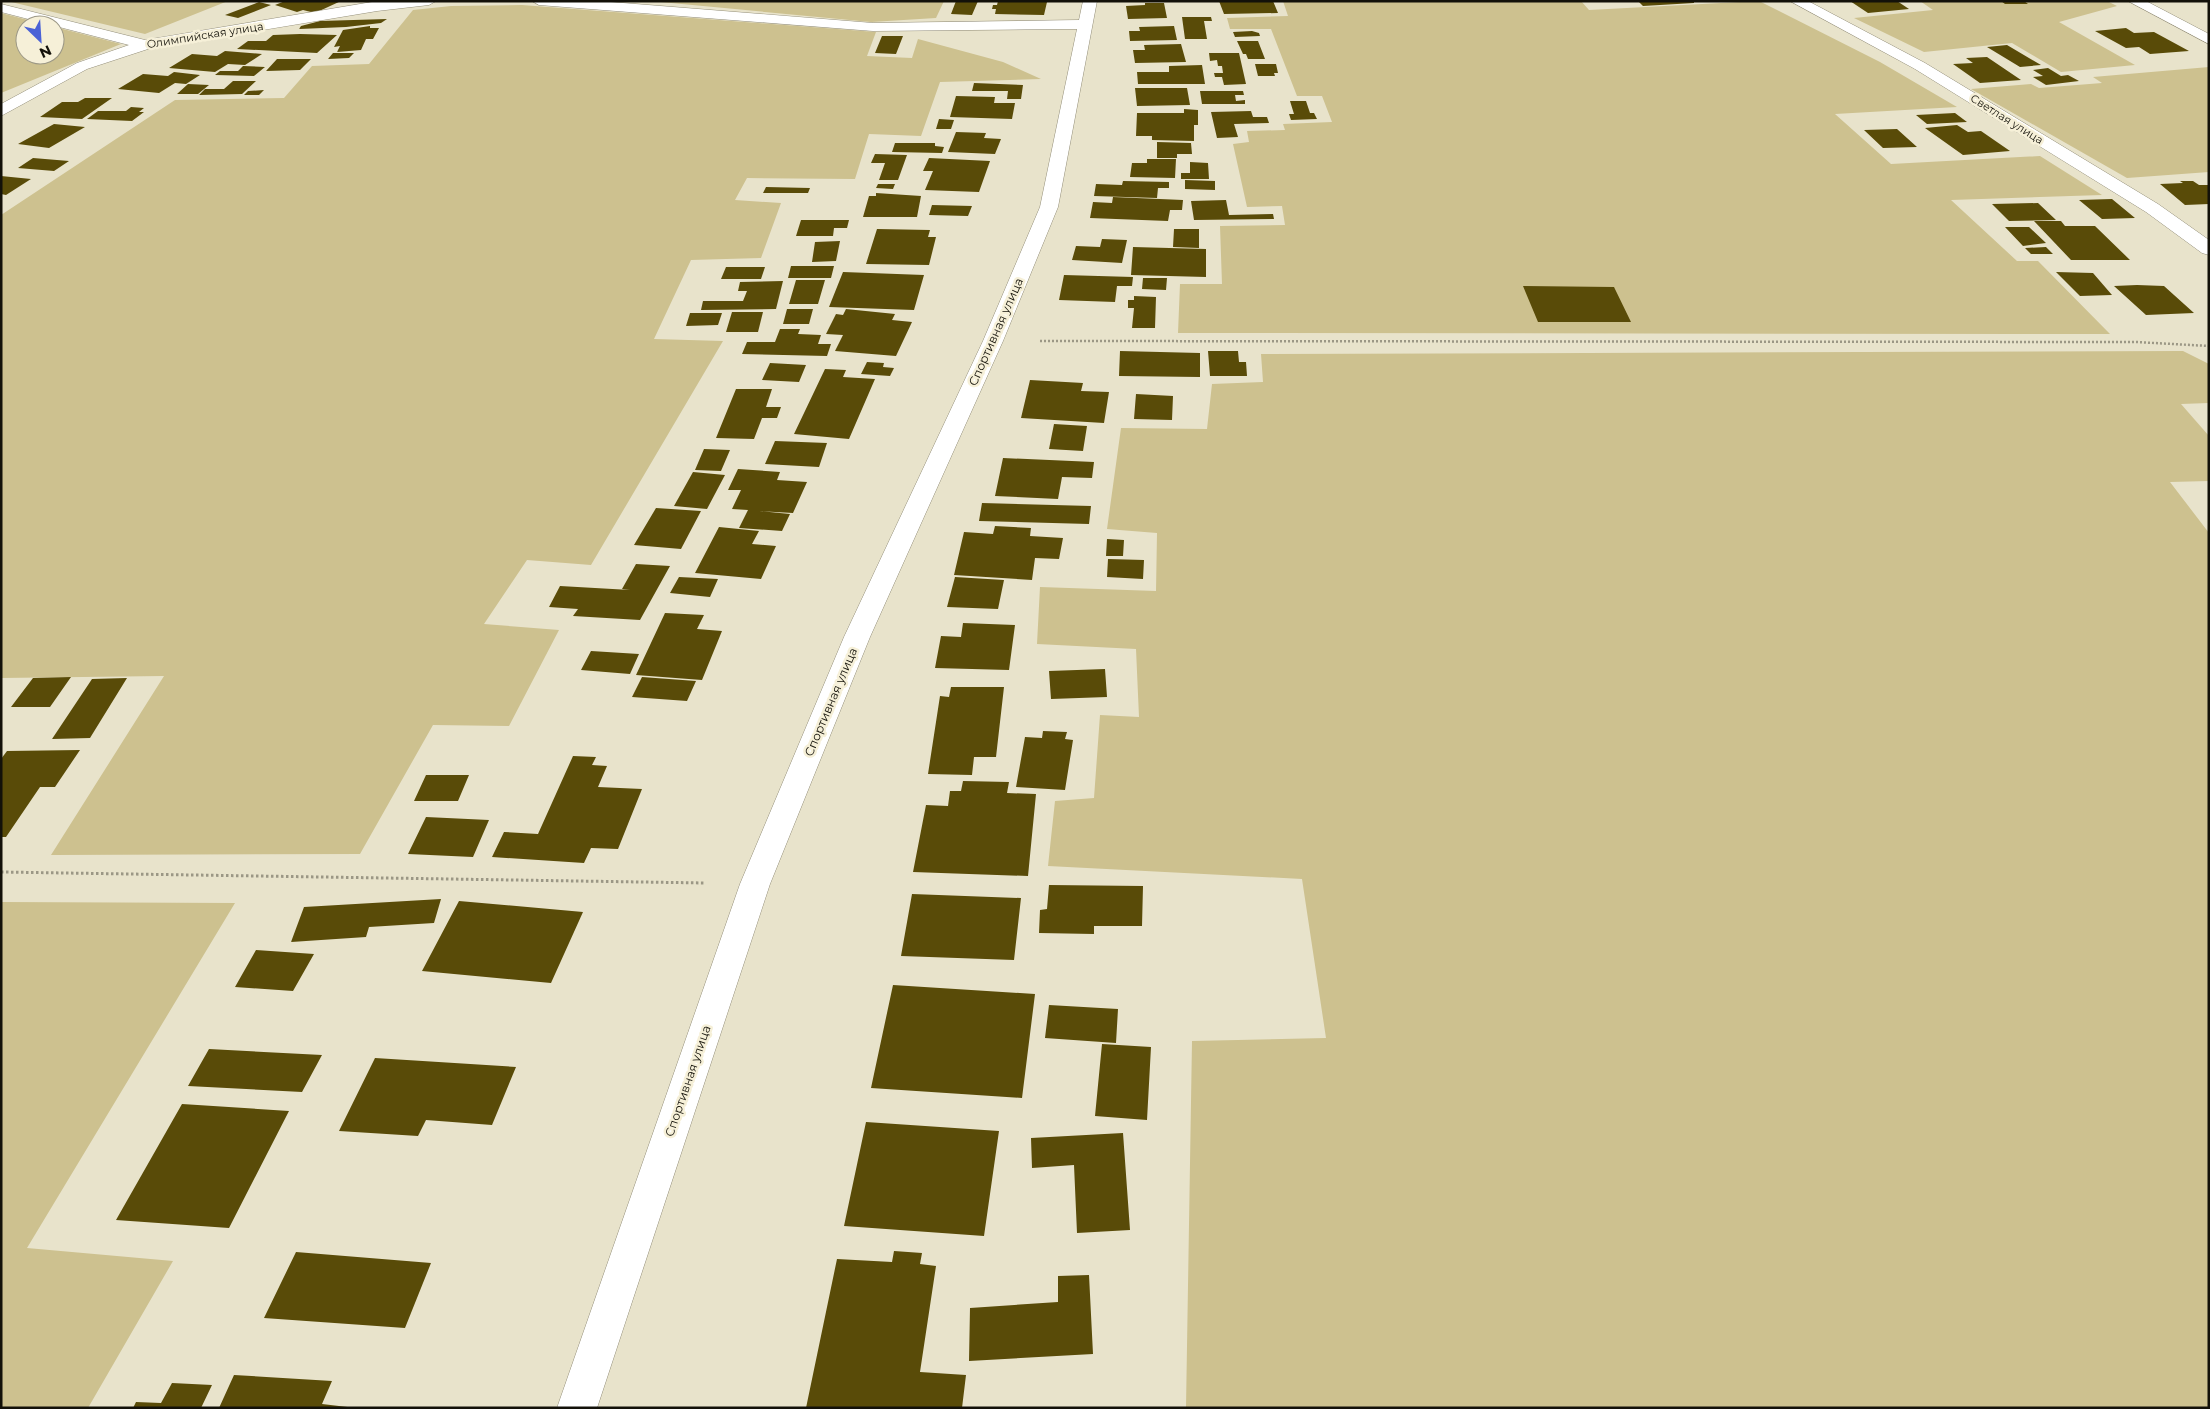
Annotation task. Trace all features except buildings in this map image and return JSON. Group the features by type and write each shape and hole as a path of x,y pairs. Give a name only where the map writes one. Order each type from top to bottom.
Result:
{"street":[{"name":"Олимпийская улица","path":"1,111 82,66 145,44 384,4 429,1"},
{"path":"539,1 873,28 1087,13"},
{"name":"Светлая улица","path":"1797,1 1920,66 2152,208 2209,249"},
{"path":"2135,1 2209,40"},
{"path":"1,8 145,44"},
{"name":"Спортивная улица","path":"576,1408 755,884 857,637 993,341 1049,207 1087,13"}],"path":[{"path":"993,341 2136,342 2209,346"},
{"path":"1,872 755,884"}],"shaded area":[{"path":"7,1 228,1 145,34"},
{"path":"650,1 944,1 936,18 871,22"},
{"path":"1283,1 1581,1 1589,10 1759,1 1880,62 1957,107 1835,114 1891,164 2040,156 2102,195 1951,200 2017,261 2038,261 2110,334 1178,333 1180,284 1222,284 1220,226 1285,225 1282,206 1247,207 1233,144 1249,142 1247,131 1285,130 1283,124 1332,122 1322,96 1297,96 1271,29 1230,29 1227,18 1288,16"},
{"path":"1920,1 2107,1 2117,6 2059,22 2135,65 2061,72 2012,43 1924,52 1854,18 1933,10"},
{"path":"522,5 876,32 867,56 912,58 918,39 1003,62 1041,79 940,82 921,136 869,134 855,179 747,178 735,200 781,203 761,258 691,260 654,339 723,341 591,565 527,560 484,624 559,630 509,726 433,725 360,854 51,855 164,676 1,678 1,215 175,100 284,98 312,66 369,64 413,10 451,6"},
{"path":"1,13 15,17 15,65 65,65 65,30 121,44 1,93"},
{"path":"2209,67 2209,172 2127,178 1971,89 2031,84 2039,88 2102,83 2093,77"},
{"path":"2183,351 2209,364 2209,403 2181,404 2209,436 2209,481 2170,482 2209,533 2209,1408 1186,1408 1192,1041 1326,1038 1302,879 1048,866 1055,801 1094,798 1100,715 1139,717 1136,649 1037,644 1040,587 1156,591 1157,533 1107,529 1121,428 1207,429 1212,384 1263,382 1261,354"},
{"path":"1,902 235,903 27,1248 173,1261 88,1408 1,1408"}]}
